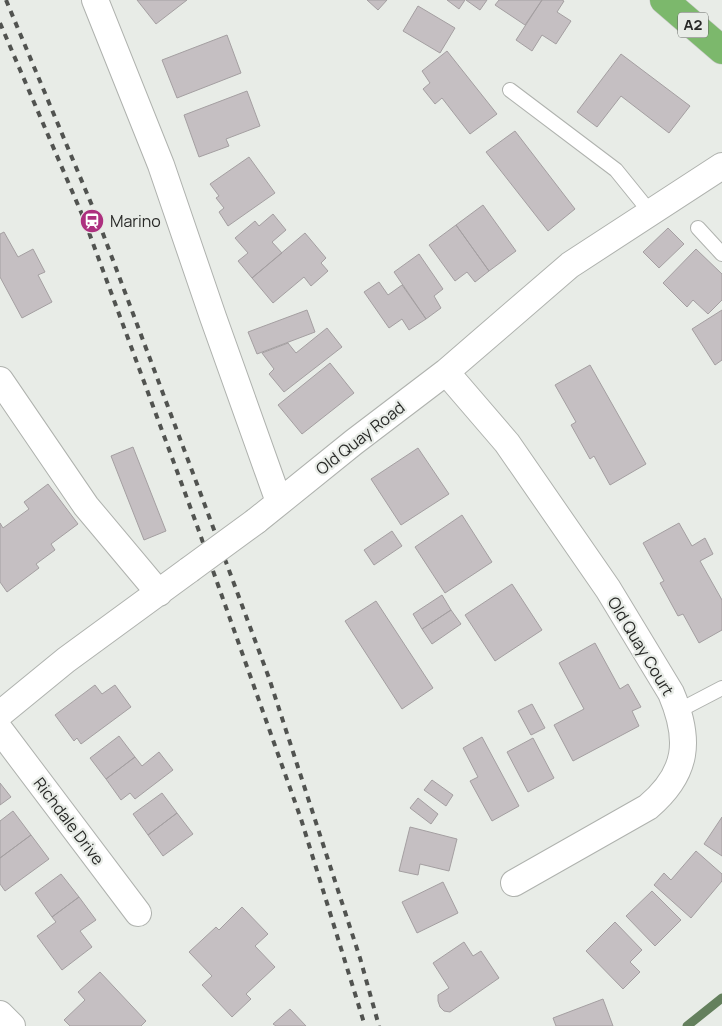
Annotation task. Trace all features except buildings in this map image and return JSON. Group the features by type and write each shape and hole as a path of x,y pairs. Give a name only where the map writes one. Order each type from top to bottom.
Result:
{"highway":[{"name":"A2","path":"664,0 722,50"}],"street":[{"path":"94,0 161,165 279,502"},
{"name":"Old Quay Road","path":"0,714 66,660 256,521 446,372 570,265 722,166"},
{"name":"Old Quay Court","path":"446,372 507,443 608,589 671,693 682,726 682,756 670,785 660,797 648,807 514,883"},
{"path":"0,380 86,506 159,593"},
{"name":"Richdale Drive","path":"0,730 138,913"},
{"path":"0,1014 12,1026"}],"lane":[{"path":"510,90 616,170 650,212"},
{"path":"698,228 722,254"},
{"path":"678,711 722,688"}],"waterway":[{"path":"687,1026 722,998"}],"railway":[{"path":"6,0 96,215 269,678 360,958 379,1026"},
{"path":"0,23 84,219 195,520 301,819 365,1026"}],"place":[{"name":"Marino","path":"92,221"}]}
